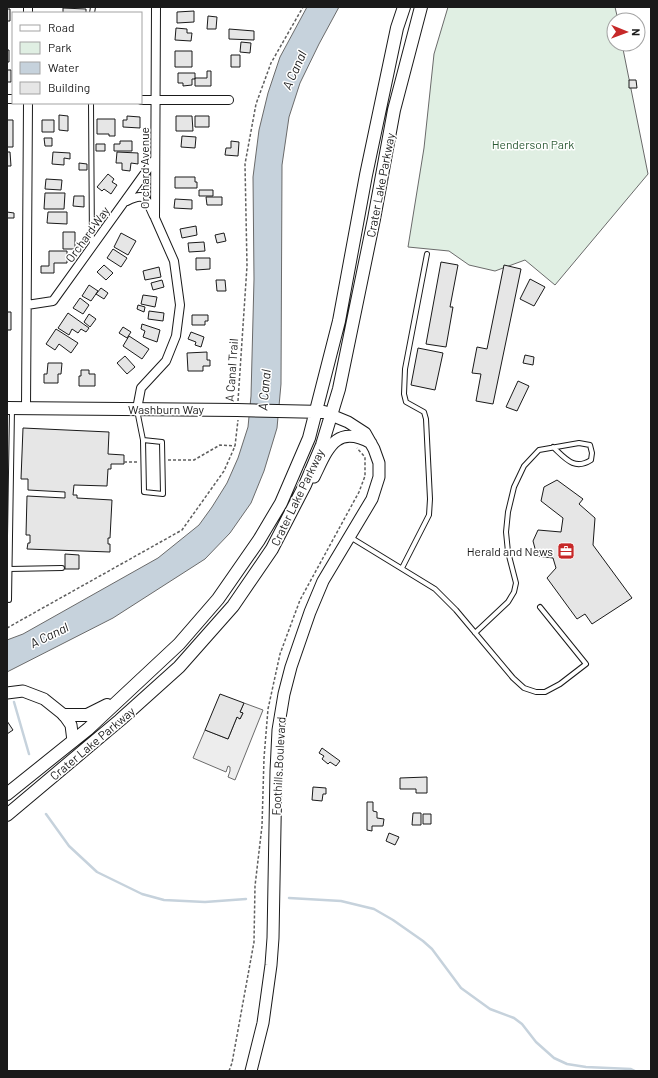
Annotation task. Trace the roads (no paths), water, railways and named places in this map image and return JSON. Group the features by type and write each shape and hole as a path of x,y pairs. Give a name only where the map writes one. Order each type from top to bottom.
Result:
{"main road":[{"name":"Crater Lake Parkway","path":"7,815 120,720 179,666 233,606 272,549 299,497 322,445 324,413 339,321 368,167 397,28 404,7"},
{"name":"Crater Lake Parkway","path":"7,794 88,729 180,644 218,599 260,540 281,503 309,438 339,389 394,110 421,7"},
{"name":"Washburn Way","path":"9,408 238,410 324,413"},
{"name":"Foothills Boulevard","path":"251,1071 263,1023 271,965 273,938 276,771 278,730 284,694 291,667 310,612 323,581 372,498 379,477 380,463 366,433 348,422 324,413"},
{"path":"299,497 312,482 326,452 337,440 348,436 371,443"},
{"path":"7,694 24,691 44,699 64,715 71,725 73,741"},
{"path":"64,715 87,716 128,692"}],"street":[{"name":"Orchard Avenue","path":"137,410 141,388 166,361 176,336 180,305 174,261 156,218 156,7"},
{"path":"142,100 229,100"},
{"path":"26,408 28,104"},
{"name":"Orchard Way","path":"27,305 53,301 156,159"},
{"path":"124,202 137,196 142,196 145,198 156,218"}],"lane":[{"path":"92,104 92,247"},
{"path":"402,568 429,514 430,499 426,418 424,412 406,402 404,394 405,369 427,254"},
{"path":"9,408 9,600"},
{"path":"137,410 143,440 144,492 163,494 162,442 143,440"},
{"path":"475,633 508,602 514,592 516,584 508,552 506,532 508,512 514,487 524,466 539,450 553,447 579,443 590,445 592,453 591,460 584,464 576,465 566,460 553,447"},
{"path":"350,537 435,589 456,610 513,678 524,688 536,692 544,692 560,684 586,664 540,607"},
{"path":"9,569 62,568"}],"water":[{"name":"A Canal","path":"307,7 339,7 300,83 289,117 282,165 281,384 277,428 264,471 251,503 230,533 205,559 113,618 7,672 7,640 23,634 158,558 199,525 227,483 238,458 248,427 251,396 254,279 253,177 259,130 268,93 280,57"}],"waterway":[{"path":"14,702 29,754"},
{"path":"46,814 69,846 97,872 142,894 164,900 205,902 246,899"},
{"path":"289,898 341,901 374,909 423,941 432,949 461,988 490,1009 514,1018 522,1024 536,1042 554,1058 567,1064 586,1067 631,1069 635,1071"}],"place":[{"name":"Herald and News","path":"566,551"}],"park label":[{"name":"Henderson Park","path":"533,144"}]}
